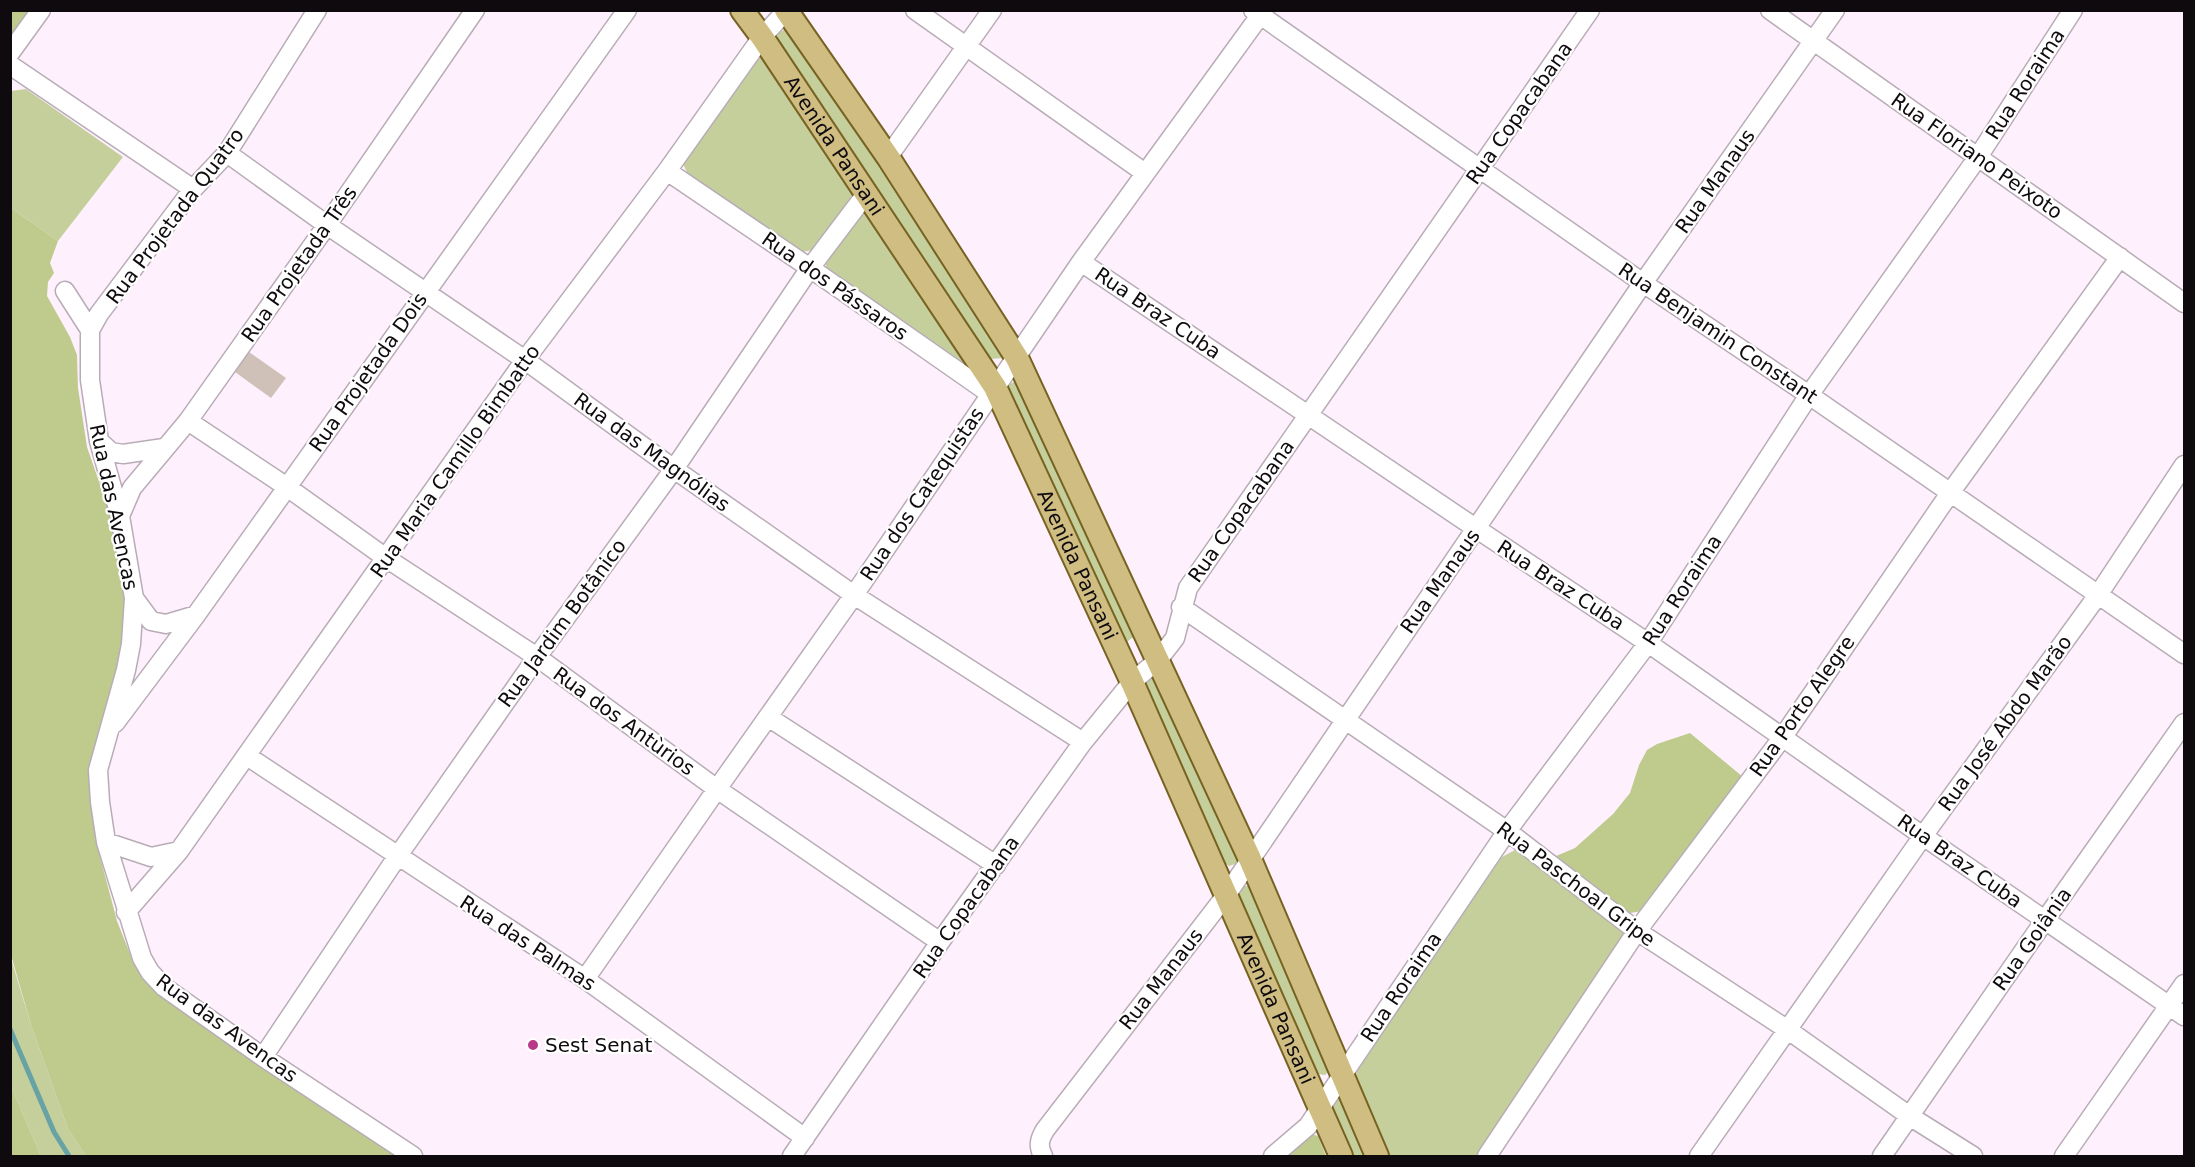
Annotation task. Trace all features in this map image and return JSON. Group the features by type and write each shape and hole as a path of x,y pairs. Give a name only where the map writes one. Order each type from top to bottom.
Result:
{"main road":[{"name":"Avenida Pansani","path":"742,10 866,194 995,395 1132,682 1341,1156"},
{"name":"Avenida Pansani","path":"786,11 888,157 1017,358 1250,859 1377,1156"}],"street":[{"path":"10,53 41,10"},
{"name":"Rua Projetada Quatro","path":"90,330 99,314 193,189 227,153 317,10"},
{"name":"Rua Projetada Três","path":"120,516 132,488 188,421 475,10"},
{"name":"Rua Projetada Dois","path":"108,732 196,615 627,10"},
{"path":"915,10 1145,173"},
{"path":"888,157 992,10"},
{"name":"Rua Copacabana","path":"792,1156 940,942 1083,742 1132,682 1158,660 1174,638 1188,588 1590,10"},
{"name":"Rua Floriano Peixoto","path":"1770,10 2184,303"},
{"name":"Rua Manaus","path":"1041,1151 1040,1138 1045,1130 1227,894 1643,283 1834,10"},
{"name":"Rua Roraima","path":"1273,1156 1308,1126 1507,831 1648,642 1809,395 1978,157 2073,10"},
{"name":"Rua Maria Camillo Bimbatto","path":"126,912 180,852 525,360 667,171 762,37 786,11"},
{"name":"Rua Benjamin Constant","path":"1259,12 1643,283 2184,654"},
{"name":"Rua dos Catequistas","path":"585,980 995,395 1081,261 1259,12"},
{"path":"10,65 193,189"},
{"name":"Rua das Magnólias","path":"227,153 327,225 525,360 674,469 854,595 1083,742"},
{"name":"Rua dos Pássaros","path":"667,171 995,395"},
{"name":"Rua Jardim Botânico","path":"263,1057 397,857 537,657 674,469 810,268 866,194"},
{"name":"Rua Porto Alegre","path":"1487,1156 1637,931 1782,738 1950,493 2120,257"},
{"name":"Rua Braz Cuba","path":"1081,261 1648,642 1782,738 2184,1016"},
{"path":"65,291 90,330"},
{"name":"Rua das Avencas","path":"90,330 90,380 99,441 120,516 134,598 131,644 126,670 98,770 100,802 106,842 142,958 150,972 164,987 263,1057 413,1156"},
{"name":"Rua dos Antùrios","path":"188,421 286,486 386,558 537,657 717,789 940,942"},
{"path":"99,441 111,452 123,454 164,448"},
{"name":"Rua José Abdo Marão","path":"1699,1156 1923,836 2098,595 2184,465"},
{"path":"134,598 151,621 166,624 196,615"},
{"name":"Rua Paschoal Gripe","path":"1181,607 1507,831 1637,931 1788,1030 1911,1117 1973,1156"},
{"path":"768,717 996,865"},
{"name":"Rua Goiânia","path":"1882,1156 2184,723"},
{"name":"Rua das Palmas","path":"246,756 585,980 806,1138"},
{"path":"106,842 151,857 180,852"},
{"path":"2064,1156 2184,984"}],"green space":[{"path":"11,11 30,11 11,39"},
{"path":"785,29 793,32 1004,355 1003,358 990,359 777,41 778,34"},
{"path":"756,57 767,58 853,188 852,200 813,250 802,252 688,174 682,162"},
{"path":"26,89 123,157 58,241 11,208 11,91"},
{"path":"11,208 58,241 50,263 54,273 48,282 47,296 70,337 77,355 78,388 87,447 114,525 126,600 126,645 94,808 99,853 117,921 134,964 149,982 398,1156 86,1156 68,1129 31,1025 11,955"},
{"path":"863,213 869,213 967,359 962,364 826,268 826,262"},
{"path":"1016,381 1141,637 1132,638 1124,644 1007,388"},
{"path":"1153,677 1241,854 1238,863 1229,866 1222,861 1144,684 1146,680"},
{"path":"1690,733 1743,777 1642,911 1630,913 1556,856 1575,848 1613,814 1630,793 1639,765 1647,750 1657,744"},
{"path":"1515,850 1623,927 1625,939 1477,1156 1389,1156 1355,1083 1358,1062 1502,857"},
{"path":"1243,886 1252,886 1330,1070 1325,1075 1317,1074 1238,897 1238,892"},
{"path":"10,955 31,1025 68,1129 86,1156 41,1156 11,1086"},
{"path":"11,1086 41,1156 11,1156"},
{"path":"1338,1095 1343,1099 1368,1156 1350,1156 1329,1111"},
{"path":"1311,1134 1318,1136 1326,1156 1284,1156"}],"building":[{"path":"249,352 286,378 271,398 235,372"}],"waterway":[{"path":"10,1029 54,1132 69,1156"}],"place":[{"name":"Sest Senat","path":"533,1045"}]}
